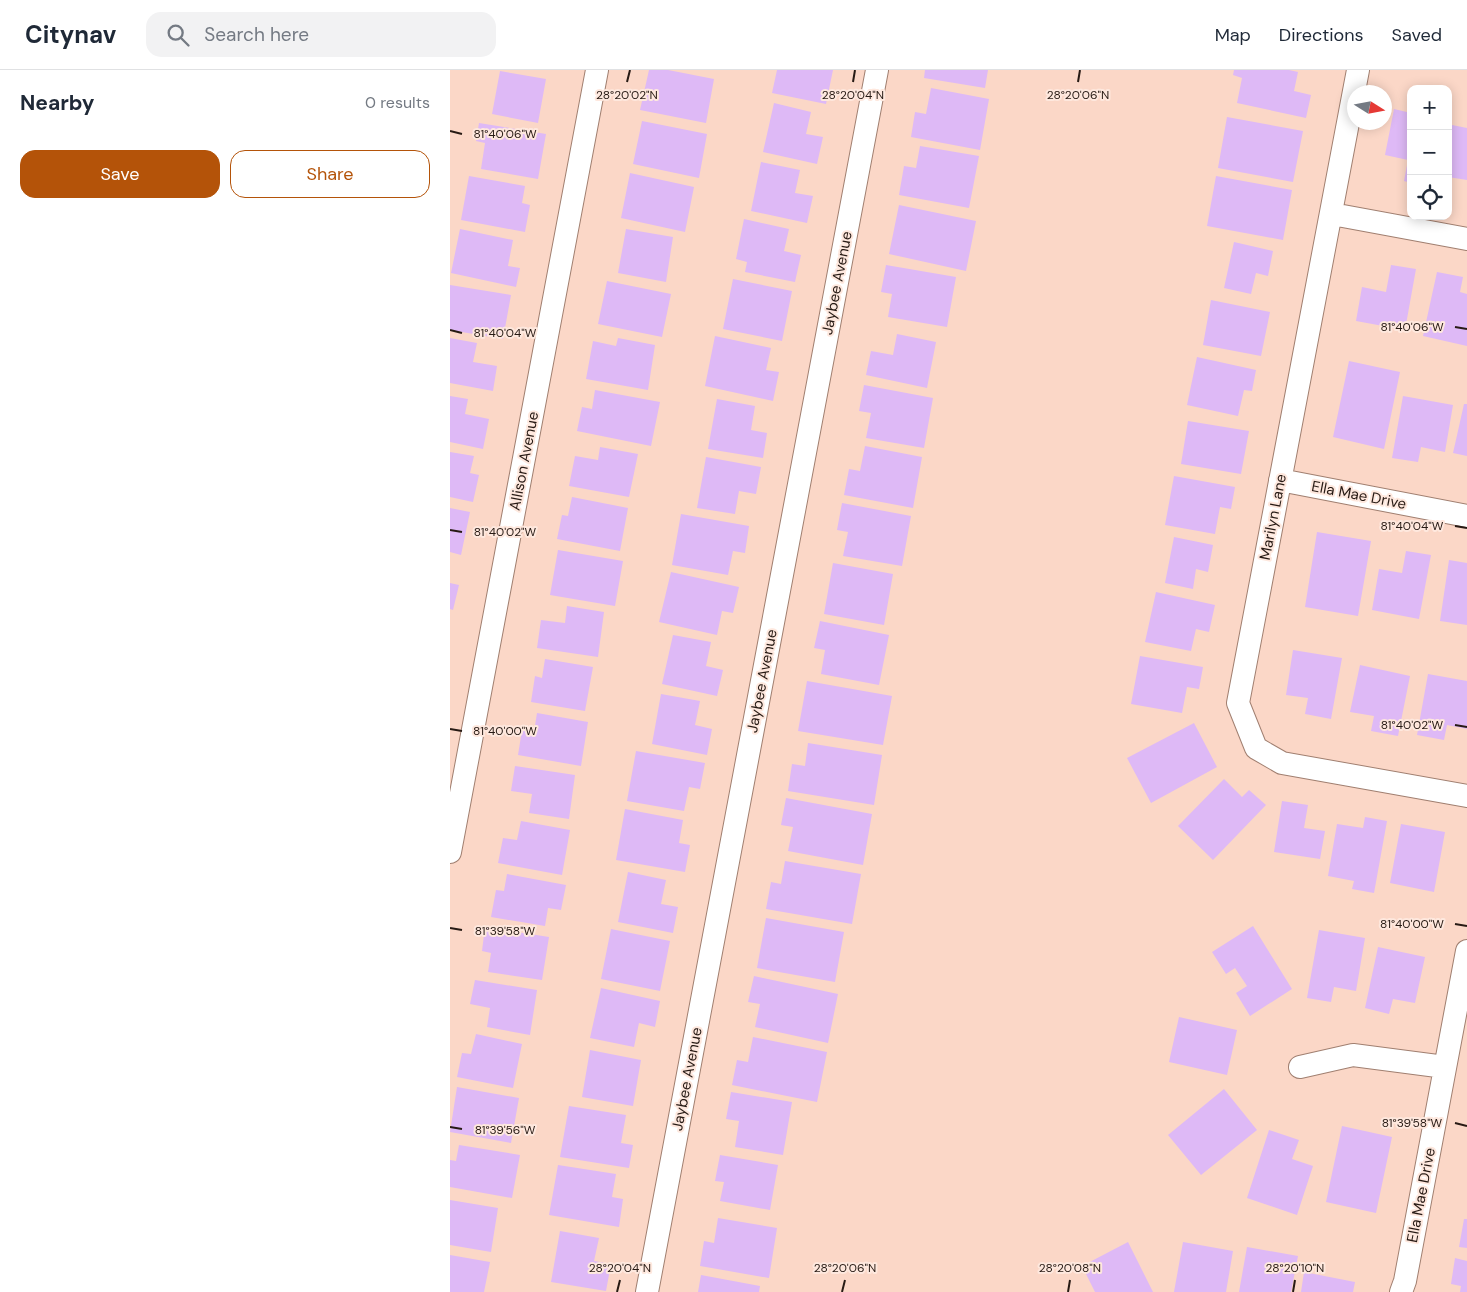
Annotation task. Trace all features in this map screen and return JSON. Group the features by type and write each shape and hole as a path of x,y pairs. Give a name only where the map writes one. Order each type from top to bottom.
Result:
{"street":[{"name":"Allison Avenue","path":"450,852 597,70"},
{"name":"Jaybee Avenue","path":"647,1292 877,70"},
{"name":"Marilyn Lane","path":"1358,70 1238,703 1256,748 1282,763 1467,796"},
{"path":"1332,214 1467,238"},
{"name":"Ella Mae Drive","path":"1280,480 1467,516"},
{"name":"Ella Mae Drive","path":"1401,1292 1405,1280 1467,951"},
{"path":"1300,1067 1353,1055 1445,1068"}],"building":[{"path":"649,70 668,70 714,79 706,123 640,110"},
{"path":"777,70 833,70 826,104 772,93"},
{"path":"925,70 988,70 985,88 924,78"},
{"path":"1234,70 1289,70 1298,72 1294,91 1311,95 1306,118 1237,103 1242,78 1233,75"},
{"path":"500,71 546,79 538,123 492,114"},
{"path":"931,88 989,99 980,150 911,137 915,112 926,114"},
{"path":"774,103 811,112 806,134 823,137 817,164 763,152"},
{"path":"1394,109 1407,112 1407,160 1385,155 1390,130 1392,130"},
{"path":"1227,117 1303,131 1293,182 1218,168"},
{"path":"642,121 707,134 699,178 633,164"},
{"path":"479,123 546,134 538,179 481,169 485,143 476,141"},
{"path":"1452,125 1467,128 1467,180 1452,178"},
{"path":"920,146 979,156 969,208 899,195 904,166 916,168"},
{"path":"761,162 800,170 795,193 813,196 807,223 751,211"},
{"path":"1407,165 1407,182 1404,181"},
{"path":"630,173 694,187 685,232 621,218"},
{"path":"469,176 525,186 522,203 530,205 525,232 461,220"},
{"path":"1216,176 1292,190 1283,240 1207,226"},
{"path":"899,205 976,221 966,271 889,254"},
{"path":"744,219 789,229 784,251 801,255 795,282 745,272 747,262 736,259"},
{"path":"460,229 513,240 508,266 520,268 516,287 451,273"},
{"path":"626,229 673,237 666,282 618,273"},
{"path":"1234,242 1273,251 1268,276 1256,273 1251,294 1224,288"},
{"path":"886,265 956,277 947,327 888,317 892,294 881,292"},
{"path":"1391,265 1416,269 1405,330 1356,321 1362,287 1386,292"},
{"path":"1437,272 1463,277 1460,292 1467,294 1467,346 1423,336"},
{"path":"733,279 792,291 782,341 723,329"},
{"path":"607,281 671,294 662,337 598,324"},
{"path":"450,285 511,295 503,339 450,330"},
{"path":"1211,300 1270,312 1261,356 1203,345"},
{"path":"897,334 936,342 927,388 866,375 871,351 893,355"},
{"path":"715,336 771,348 766,370 779,372 773,401 705,386"},
{"path":"450,338 477,343 473,362 497,366 493,391 450,383"},
{"path":"618,338 655,345 648,390 586,379 593,341 616,346"},
{"path":"1197,357 1256,370 1252,391 1244,390 1238,416 1187,405"},
{"path":"1349,361 1400,372 1384,449 1333,437"},
{"path":"864,385 933,398 924,448 866,438 871,413 859,411"},
{"path":"595,390 660,402 651,446 577,431 582,407 592,409"},
{"path":"450,396 468,399 465,414 489,419 483,449 450,442"},
{"path":"1403,396 1453,405 1445,452 1421,447 1418,462 1392,458"},
{"path":"717,399 755,406 751,430 767,433 763,458 708,449"},
{"path":"1464,404 1467,404 1467,456 1453,453"},
{"path":"1188,421 1249,431 1241,474 1181,464"},
{"path":"865,446 922,457 913,508 844,495 849,469 860,471"},
{"path":"600,447 638,454 629,497 569,486 575,456 598,460"},
{"path":"450,452 474,456 470,473 479,475 473,502 450,497"},
{"path":"706,457 761,467 756,494 739,491 735,514 697,508"},
{"path":"1174,476 1235,487 1231,509 1220,507 1215,534 1165,525"},
{"path":"572,497 628,508 620,551 557,539 562,515 568,516"},
{"path":"842,503 911,516 902,566 843,556 848,532 837,530"},
{"path":"450,508 470,512 461,555 450,552"},
{"path":"681,514 749,526 745,553 733,551 728,575 672,565"},
{"path":"1317,532 1371,541 1358,616 1305,607"},
{"path":"1174,537 1213,545 1208,572 1196,569 1193,589 1165,583"},
{"path":"558,550 623,561 615,606 550,595"},
{"path":"1406,551 1431,555 1419,619 1372,610 1379,569 1402,573"},
{"path":"1449,560 1467,563 1467,625 1440,621"},
{"path":"833,563 893,574 884,625 824,614"},
{"path":"671,572 739,587 733,613 722,611 717,635 659,622"},
{"path":"450,583 459,585 453,610 450,609"},
{"path":"1156,592 1215,605 1209,632 1196,629 1191,651 1145,642"},
{"path":"567,606 604,612 598,657 537,648 541,620 565,623"},
{"path":"820,621 889,635 879,685 821,674 825,650 814,648"},
{"path":"673,635 711,642 706,666 723,670 717,696 662,684"},
{"path":"1293,650 1342,658 1331,719 1305,714 1308,698 1286,695"},
{"path":"1140,656 1203,667 1199,689 1187,687 1182,713 1131,704"},
{"path":"545,659 593,667 585,711 531,702 535,676 542,678"},
{"path":"1360,665 1410,676 1398,736 1371,731 1374,716 1350,712"},
{"path":"1428,674 1467,681 1467,729 1447,725 1444,740 1417,735"},
{"path":"807,681 892,696 883,745 798,731"},
{"path":"661,694 700,701 695,725 712,729 707,755 652,744"},
{"path":"537,713 588,722 581,766 518,755 522,730 534,732"},
{"path":"1194,723 1217,767 1151,803 1127,758"},
{"path":"808,743 882,755 874,805 788,791 792,764 805,766"},
{"path":"636,751 705,763 700,789 689,787 684,811 627,801"},
{"path":"515,766 575,775 569,819 529,813 532,794 511,791"},
{"path":"1224,779 1242,797 1249,790 1266,805 1213,860 1178,826"},
{"path":"786,798 872,814 863,865 788,851 793,827 781,825"},
{"path":"1282,801 1308,805 1304,828 1325,831 1320,859 1274,852"},
{"path":"625,809 683,820 679,843 690,845 685,872 616,860"},
{"path":"1365,817 1387,821 1374,893 1352,889 1354,881 1328,876 1337,824 1363,828"},
{"path":"521,821 570,830 562,875 498,863 503,838 517,840"},
{"path":"1401,824 1445,832 1434,892 1390,883"},
{"path":"785,861 861,874 852,924 766,909 771,882 781,884"},
{"path":"628,872 666,880 661,904 678,907 673,933 618,922"},
{"path":"507,874 566,885 561,910 548,908 545,926 491,917 496,890 504,891"},
{"path":"766,918 844,932 835,982 757,968"},
{"path":"1253,926 1292,989 1250,1016 1236,993 1247,986 1235,968 1226,974 1212,952"},
{"path":"485,927 549,937 542,980 488,972 491,953 482,951"},
{"path":"611,929 670,941 660,991 601,979"},
{"path":"1319,930 1365,938 1356,991 1334,987 1331,1002 1307,998"},
{"path":"1378,947 1425,957 1415,1003 1393,999 1389,1014 1365,1008"},
{"path":"754,976 838,994 828,1043 755,1027 760,1004 748,1002"},
{"path":"475,980 537,990 530,1035 487,1027 490,1008 470,1004"},
{"path":"601,988 660,1001 655,1027 639,1023 634,1047 590,1038"},
{"path":"1179,1017 1237,1030 1227,1075 1169,1062"},
{"path":"476,1034 522,1044 513,1088 457,1077 462,1053 471,1054"},
{"path":"753,1037 827,1052 817,1102 732,1085 737,1060 748,1062"},
{"path":"590,1050 641,1060 633,1106 582,1097"},
{"path":"457,1087 519,1098 511,1143 450,1132"},
{"path":"1224,1089 1257,1130 1201,1175 1168,1135"},
{"path":"731,1092 792,1102 783,1155 735,1147 739,1121 726,1119"},
{"path":"569,1106 626,1115 621,1143 633,1145 629,1168 560,1157"},
{"path":"1342,1126 1392,1137 1376,1213 1326,1202"},
{"path":"1269,1130 1299,1140 1292,1159 1313,1166 1297,1215 1247,1198"},
{"path":"459,1145 520,1155 512,1198 450,1187 450,1160 456,1161"},
{"path":"720,1155 778,1165 770,1210 720,1201 724,1182 715,1181"},
{"path":"558,1165 616,1174 612,1197 623,1199 619,1227 549,1215"},
{"path":"450,1200 498,1208 491,1252 450,1245"},
{"path":"718,1218 777,1228 769,1278 700,1266 704,1241 714,1243"},
{"path":"1464,1219 1467,1219 1467,1248 1459,1247"},
{"path":"560,1231 599,1238 594,1261 611,1264 606,1291 551,1282"},
{"path":"1128,1242 1153,1292 1095,1292 1082,1266"},
{"path":"1183,1242 1233,1251 1226,1292 1174,1292"},
{"path":"1247,1247 1298,1256 1291,1292 1239,1292"},
{"path":"450,1255 490,1262 484,1292 450,1292"},
{"path":"1455,1258 1467,1261 1467,1292 1460,1292 1461,1286 1451,1284"},
{"path":"1304,1272 1355,1282 1353,1292 1301,1292"},
{"path":"701,1275 760,1286 759,1292 698,1292"}]}
